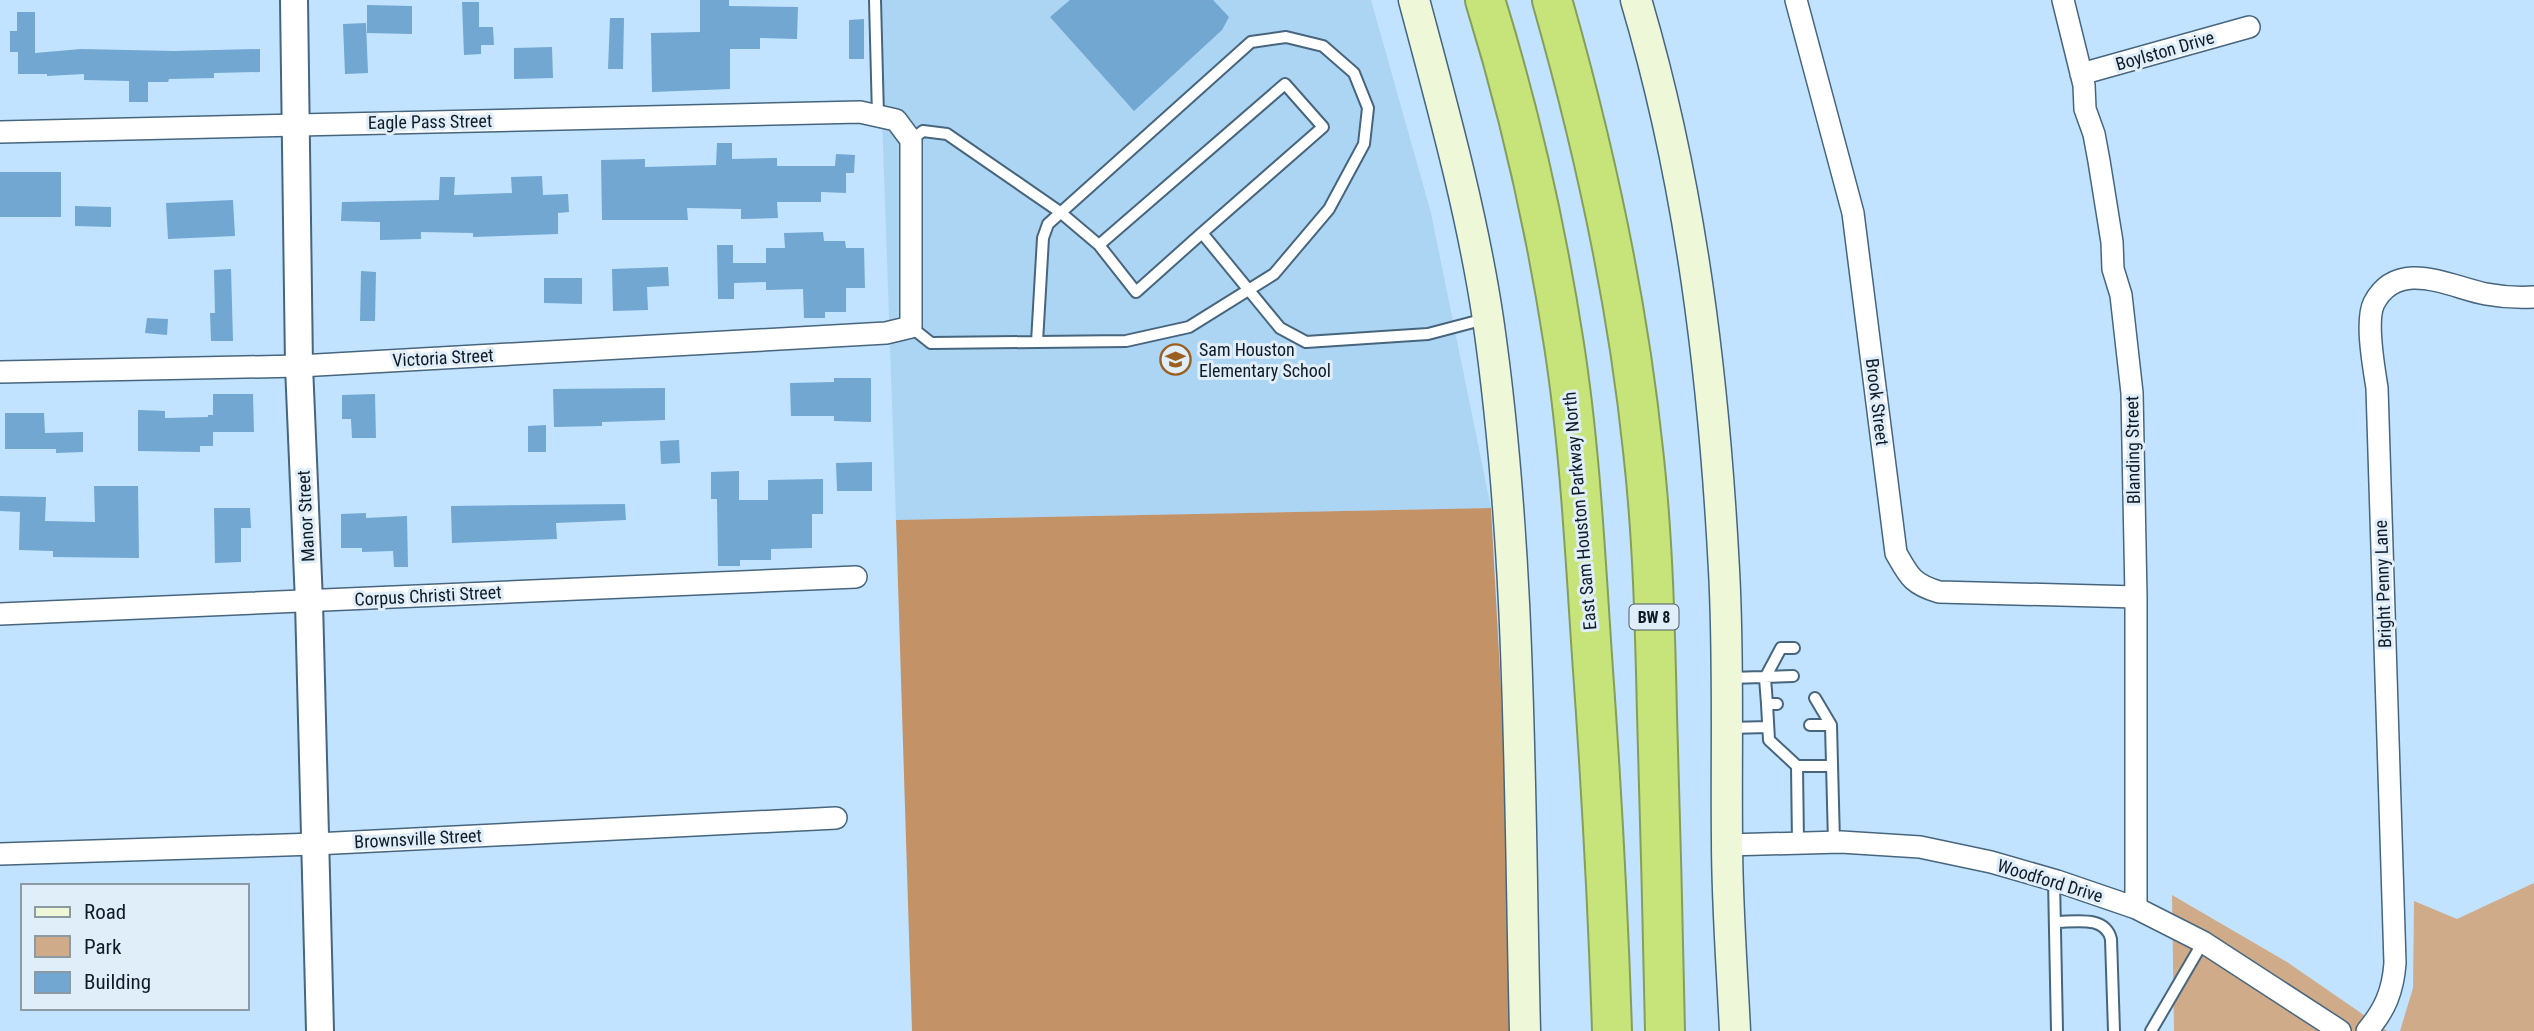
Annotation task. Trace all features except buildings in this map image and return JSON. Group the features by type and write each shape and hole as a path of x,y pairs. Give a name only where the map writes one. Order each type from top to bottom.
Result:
{"highway":[{"name":"East Sam Houston Parkway North","path":"1485,0 1514,101 1550,260 1564,346 1583,522 1606,857 1612,1031"},
{"name":"BW 8","path":"1552,0 1575,80 1604,206 1631,350 1653,554 1665,1031"},
{"path":"1569,0 1604,206"},
{"path":"1583,522 1590,1031"}],"main road":[{"path":"1414,0 1465,205 1488,318 1513,554 1525,1031"},
{"path":"1636,0 1652,53 1685,200 1709,379 1724,571 1727,845 1735,1031"}],"street":[{"name":"Manor Street","path":"294,0 299,366 309,601 320,1031"},
{"name":"Brook Street","path":"1796,0 1853,213 1896,553 1910,579 1939,592 2136,597"},
{"name":"Blanding Street","path":"2063,0 2081,74 2085,109 2094,134 2099,161 2112,242 2113,269 2121,295 2132,393 2136,597 2136,908"},
{"name":"Boylston Drive","path":"2081,74 2249,27"},
{"name":"Eagle Pass Street","path":"0,132 869,114"},
{"path":"869,114 896,120 911,140 911,327"},
{"name":"Bright Penny Lane","path":"2367,1031 2389,997 2395,963 2377,388 2371,334 2374,304 2391,284 2418,276 2487,295 2534,298"},
{"name":"Victoria Street","path":"0,372 299,366 886,333 911,327"},
{"name":"Corpus Christi Street","path":"0,614 856,577"},
{"name":"Brownsville Street","path":"0,853 315,844 836,818"},
{"name":"Woodford Drive","path":"1727,845 1834,842 1920,847 1991,862 2054,880 2136,908 2203,942 2340,1031"}],"lane":[{"path":"869,114 875,0"},
{"path":"911,327 931,343 1037,342 1126,341 1189,327 1274,274 1329,209 1364,144 1368,108 1354,73 1323,46 1286,37 1251,42 1048,224 1043,238 1037,342"},
{"path":"911,140 923,131 947,134 1060,212 1099,245 1136,292 1323,127 1285,84 1099,245"},
{"path":"1202,233 1280,328 1306,342 1428,334 1488,318"},
{"path":"1794,648 1781,649 1765,678 1772,704 1769,740 1797,766 1832,766"},
{"path":"1726,678 1793,676"},
{"path":"1815,698 1831,725 1834,842"},
{"path":"1810,725 1831,725"},
{"path":"1726,728 1768,727"},
{"path":"1797,766 1798,843"},
{"path":"2054,880 2057,1031"},
{"path":"2055,922 2099,923 2107,929 2111,939 2114,1031"},
{"path":"2151,1031 2203,942"}],"shaded area":[{"name":"Sam Houston Elementary School","path":"878,0 1371,0 1431,213 1491,508 896,520"},
{"path":"1491,508 1518,1031 912,1031 896,520"}],"green space":[{"path":"2534,883 2534,1031 2400,1031 2413,988 2414,901 2457,919"},
{"path":"2172,895 2287,962 2387,1031 2174,1031"}],"place":[{"name":"Sam Houston Elementary School","path":"1176,360"}]}
